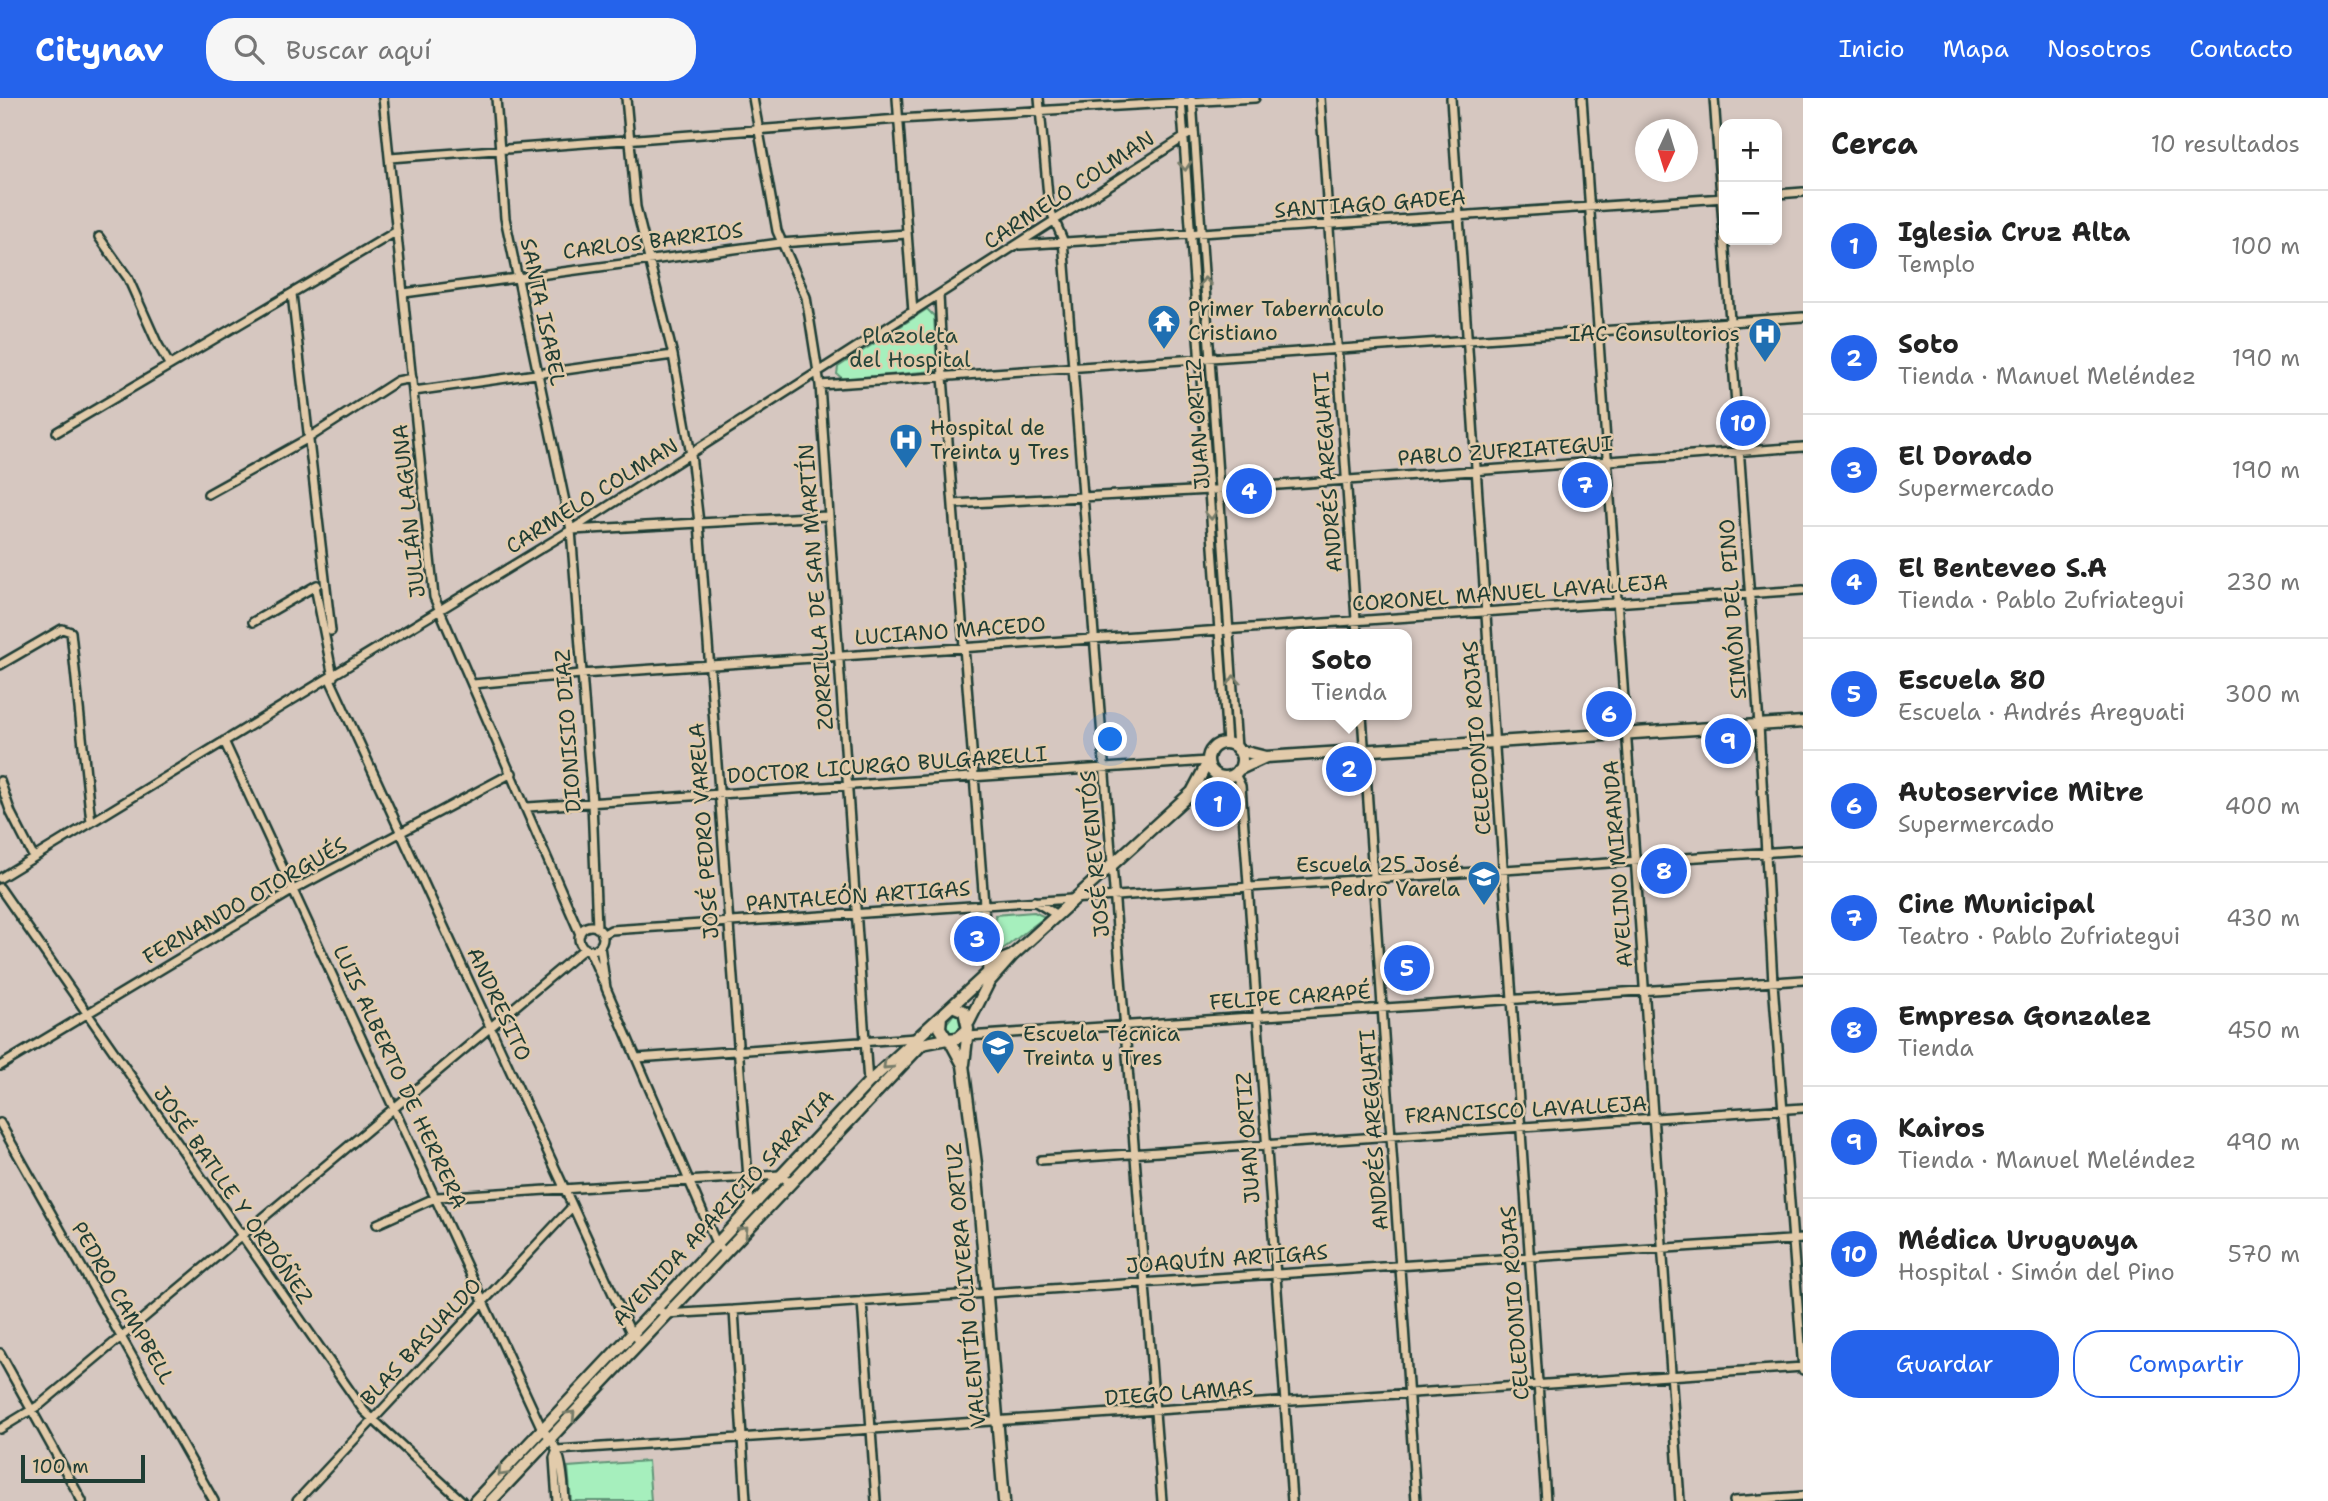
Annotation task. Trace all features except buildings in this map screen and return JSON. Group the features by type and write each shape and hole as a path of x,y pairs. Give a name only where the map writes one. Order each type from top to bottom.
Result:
{"street":[{"name":"JULIÁN LAGUNA","path":"383,98 435,597 439,612 528,807 580,934"},
{"name":"SANTA ISABEL","path":"496,98 505,218 571,530"},
{"name":"JOSÉ PEDRO VARELA","path":"626,98 636,206 673,355 691,455 699,523 750,1205"},
{"name":"ZORRILLA DE SAN MARTÍN","path":"753,98 780,243 806,297 820,385 868,1083"},
{"path":"897,98 913,312"},
{"path":"1039,98 1040,110"},
{"path":"390,158 899,119 1181,100 1255,98"},
{"name":"ANDRÉS AREGUATI","path":"1320,98 1357,629"},
{"name":"CELEDONIO ROJAS","path":"1451,98 1546,1501"},
{"name":"AVELINO MIRANDA","path":"1582,98 1680,1501"},
{"name":"SIMÓN DEL PINO","path":"1714,98 1722,182"},
{"name":"JUAN ORTIZ","path":"1181,100 1220,630 1234,747"},
{"name":"JUAN ORTIZ","path":"1192,100 1230,630 1234,747"},
{"name":"JOSÉ REVENTÓS","path":"1040,110 1049,207 1063,240 1162,1501"},
{"name":"CARMELO COLMAN","path":"0,878 332,678 691,455 1194,131"},
{"path":"1782,194 1803,192"},
{"name":"SANTIAGO GADEA","path":"1017,245 1719,198"},
{"path":"57,432 397,230"},
{"name":"CARLOS BARRIOS","path":"404,293 780,243 906,234"},
{"path":"99,237 128,278 156,343 169,364"},
{"name":"SIMÓN DEL PINO","path":"1726,245 1759,725 1773,983 1803,1368"},
{"path":"292,294 331,631"},
{"path":"939,295 987,974"},
{"path":"820,385 1803,317"},
{"path":"414,391 673,355"},
{"path":"208,494 307,439 397,382 412,377"},
{"name":"PABLO ZUFRIATEGUI","path":"953,504 1220,489 1803,447"},
{"path":"571,530 827,516"},
{"name":"DIONISIO DIAZ","path":"571,530 600,931"},
{"path":"253,622 324,581"},
{"name":"ANDRESITO","path":"315,586 332,678 571,1208 631,1333 640,1341"},
{"name":"CORONEL MANUEL LAVALLEJA","path":"1220,630 1803,590"},
{"path":"0,665 62,629 71,632 91,822"},
{"name":"LUCIANO MACEDO","path":"473,684 581,674 1220,630"},
{"name":"ANDRÉS AREGUATI","path":"1362,720 1416,1501"},
{"path":"1234,747 1242,762 1234,773 1215,774 1208,761 1215,746 1234,747 1266,757 1803,722"},
{"name":"LUIS ALBERTO DE HERRERA","path":"224,741 295,889 542,1429"},
{"name":"AVENIDA APARICIO SARAVIA","path":"969,1029 989,982 1012,956 1075,898 1192,792 1266,757"},
{"name":"DOCTOR LICURGO BULGARELLI","path":"528,807 1208,761"},
{"name":"AVENIDA APARICIO SARAVIA","path":"1192,792 1208,761"},
{"name":"JUAN ORTIZ","path":"1234,773 1241,786 1292,1501"},
{"name":"FERNANDO OTORGUÉS","path":"0,1066 295,889 512,774"},
{"path":"0,781 11,813 33,856"},
{"name":"PANTALEÓN ARTIGAS","path":"600,931 1803,850"},
{"name":"JOSÉ BATLLE Y ORDÓÑEZ","path":"0,888 239,1236 372,1419 462,1501"},
{"path":"1033,901 1057,915"},
{"path":"606,988 600,931 589,927 580,934 580,942 587,949 606,988 716,1243 724,1251"},
{"path":"0,1429 32,1409 122,1336 490,1027 587,949 600,946"},
{"name":"AVENIDA APARICIO SARAVIA","path":"491,1501 640,1341 660,1311 750,1205 868,1083 987,974 1012,956"},
{"name":"FELIPE CARAPÉ","path":"969,1029 989,1034 1803,981"},
{"path":"941,1016 940,1028 948,1039 958,1038 969,1029 964,1011 952,1006"},
{"name":"VALENTÍN OLIVERA ORTUZ","path":"969,1029 963,1065 988,1294 1004,1501"},
{"path":"637,1058 916,1038"},
{"name":"AVENIDA APARICIO SARAVIA","path":"475,1501 631,1333 660,1311 724,1251 922,1044 948,1039"},
{"name":"VALENTÍN OLIVERA ORTUZ","path":"948,1039 963,1065"},
{"name":"FRANCISCO LAVALLEJA","path":"1041,1160 1803,1108"},
{"name":"PEDRO CAMPBELL","path":"0,1123 214,1501"},
{"path":"377,1224 437,1197 780,1174 790,1182"},
{"name":"BLAS BASUALDO","path":"297,1501 571,1208"},
{"name":"JOAQUÍN ARTIGAS","path":"660,1311 734,1310 988,1294 1146,1281 1803,1239"},
{"path":"862,1301 876,1501"},
{"path":"734,1310 746,1501"},
{"path":"0,1353 82,1501"},
{"name":"DIEGO LAMAS","path":"557,1450 1803,1368"},
{"path":"542,1429 551,1438 561,1459 565,1501"},
{"path":"557,1450 554,1458 557,1501"},
{"path":"1734,1501 1803,1496"}],"green space":[{"name":"Plazoleta del Hospital","path":"927,309 934,316 937,368 934,371 843,379 837,374 838,367"},
{"path":"1034,912 1045,917 998,953 995,915"},
{"path":"957,1010 961,1012 963,1025 957,1034 949,1035 943,1028"},
{"path":"938,1023 941,1037 921,1041 802,1158"},
{"path":"648,1461 651,1501 571,1501 568,1467"}],"place":[{"name":"Primer Tabernaculo Cristiano","path":"1164,351"},
{"name":"IAC Consultorios","path":"1765,364"},
{"name":"Médica Uruguaya","path":"1743,423"},
{"name":"Hospital de Treinta y Tres","path":"906,470"},
{"name":"Cine Municipal","path":"1585,485"},
{"name":"El Benteveo S.A","path":"1249,491"},
{"name":"Autoservice Mitre","path":"1609,714"},
{"name":"Kairos","path":"1728,741"},
{"name":"Soto","path":"1349,769"},
{"name":"Iglesia Cruz Alta","path":"1218,804"},
{"name":"Empresa Gonzalez","path":"1664,871"},
{"name":"Escuela 25 José Pedro Varela","path":"1484,907"},
{"name":"El Dorado","path":"977,939"},
{"name":"Escuela 80","path":"1407,968"},
{"name":"Escuela Técnica Treinta y Tres","path":"998,1076"}]}
